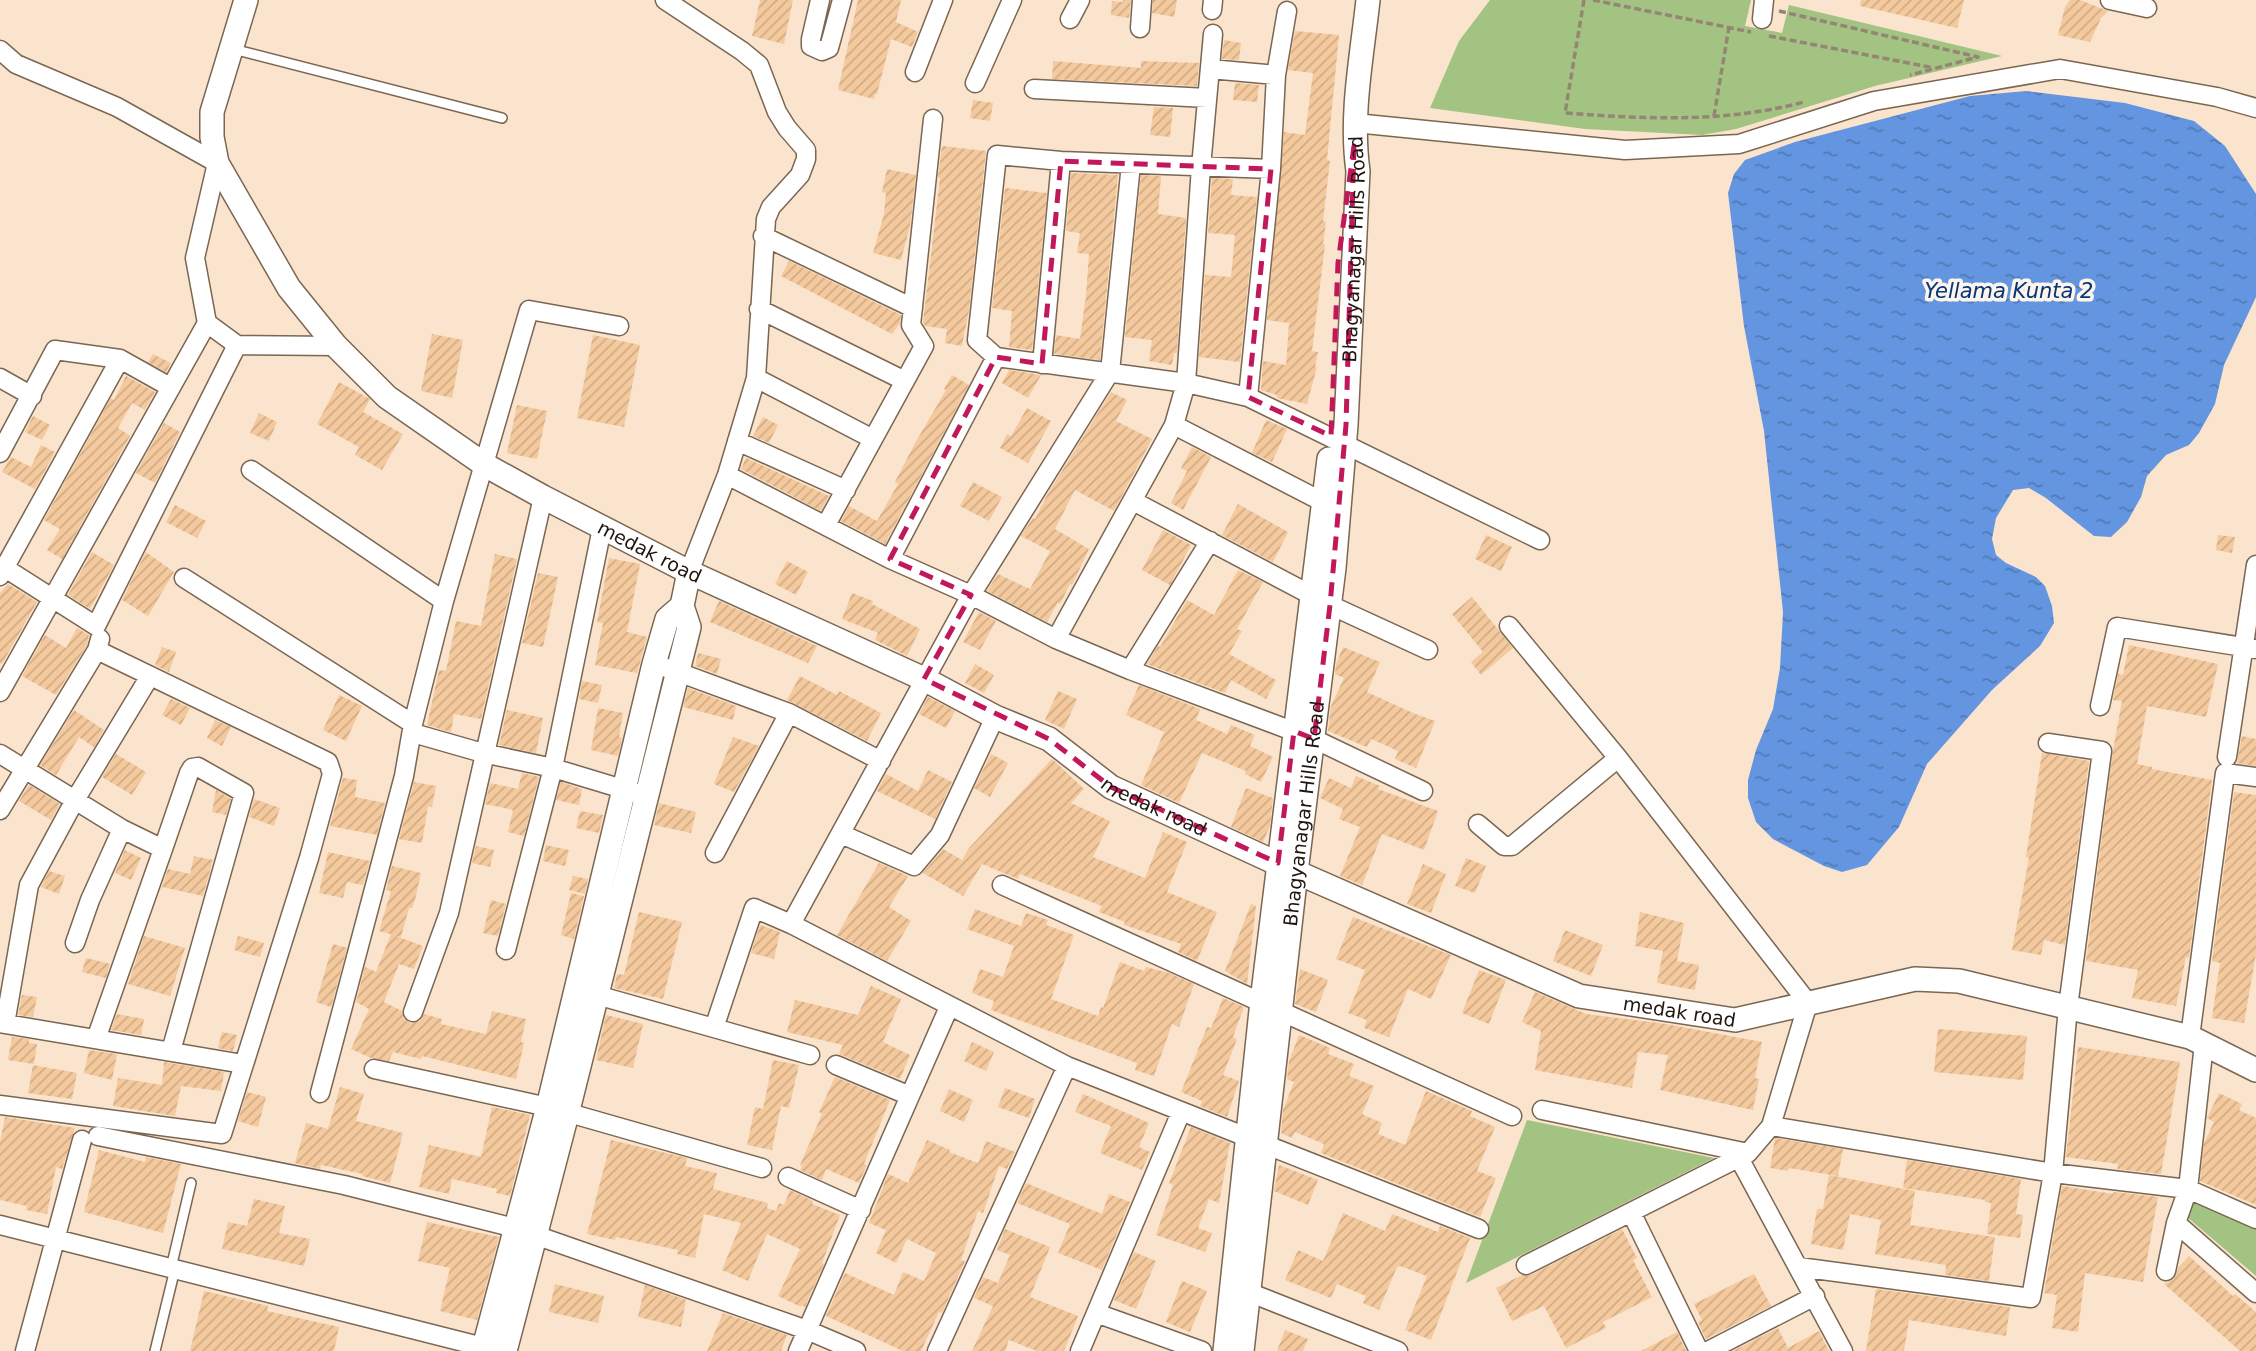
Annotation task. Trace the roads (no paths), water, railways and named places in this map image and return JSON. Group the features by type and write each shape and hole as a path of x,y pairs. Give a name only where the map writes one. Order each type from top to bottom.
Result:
{"street":[{"path":"246,0 212,112 212,137 217,163 195,258 208,323 237,345 330,338"},
{"path":"0,1225 493,1350 587,992 646,795 689,626 682,606 689,572 727,475 756,378 766,219 771,207 800,175 806,159 806,150 777,112 759,65 743,51 665,0"},
{"path":"820,0 811,46 822,51 830,48 842,0"},
{"path":"915,72 943,0"},
{"path":"975,83 1012,0"},
{"path":"1070,19 1080,0"},
{"path":"1140,28 1142,0"},
{"name":"Bhagyanagar Hills Road","path":"1242,1351 1240,1289 1255,1141 1338,439 1358,171 1354,146 1368,0"},
{"path":"2110,0 2147,8"},
{"path":"1248,397 1271,169 1276,75 1287,11"},
{"path":"1056,639 1174,425 1186,383 1213,33"},
{"path":"0,50 16,64 117,107 217,163"},
{"path":"1210,69 1276,75"},
{"path":"1356,123 1625,150 1739,144 1874,101 2060,69 2217,97 2256,108"},
{"path":"1034,89 1207,98"},
{"path":"826,525 924,346 911,325 933,119"},
{"path":"1271,169 1061,162 998,155 977,340 996,358 1186,383 1248,397 1541,540"},
{"path":"1042,364 1061,162"},
{"name":"medak road","path":"217,163 289,288 330,338 387,397 485,465 689,572 924,679 995,717 1049,739 1111,787 1287,867 1579,996 1735,1020 1915,979 1959,981 2197,1040 2256,1070"},
{"path":"791,924 971,595 1110,372 1131,164"},
{"path":"763,236 913,308"},
{"path":"760,309 905,381"},
{"path":"320,1093 404,775 444,601 529,310 619,326"},
{"path":"0,692 208,323"},
{"path":"96,626 237,345"},
{"path":"0,453 55,350 120,359 170,387"},
{"path":"890,559 996,358"},
{"path":"0,810 97,650 103,630 53,598 2,572 120,359"},
{"path":"0,378 32,396"},
{"path":"756,378 873,439"},
{"path":"1174,425 1323,502"},
{"name":"Bhagyanagar Hills Road","path":"1320,599 1323,502 1338,439"},
{"path":"737,441 846,490"},
{"path":"251,470 444,601"},
{"path":"727,475 890,559 971,595 1056,639 1130,670 1304,735 1423,791"},
{"path":"413,1012 449,913 483,753 543,497"},
{"path":"1133,501 1320,599 1428,650"},
{"path":"506,950 553,768 602,528"},
{"path":"1130,670 1210,541"},
{"path":"2227,757 2250,648 2256,565"},
{"path":"184,579 413,728 483,753 553,768 646,795"},
{"path":"587,992 623,790 654,664 667,619 682,606"},
{"path":"1509,626 1618,758 1808,1003 1771,1126 1744,1155 1526,1265"},
{"path":"2100,706 2117,627 2250,648"},
{"path":"0,1105 222,1134 309,858 332,774 328,762 97,650"},
{"path":"654,664 789,713 881,761"},
{"path":"150,676 75,800 29,885 3,1023 243,1064"},
{"path":"715,853 789,713"},
{"path":"841,834 914,866 940,835 995,717"},
{"path":"1799,1267 2031,1298 2053,1173 2068,1007 2102,751 2048,743"},
{"path":"0,754 122,829 163,849"},
{"path":"1478,824 1504,846 1512,846 1618,758"},
{"path":"96,1039 192,768 198,767 244,793 171,1051"},
{"path":"2166,1271 2176,1223 2188,1189 2197,1040 2225,773 2256,777"},
{"path":"75,943 122,829"},
{"path":"1002,885 1512,1116"},
{"path":"714,1028 754,908 791,924 1067,1066 1479,1229"},
{"path":"587,992 810,1055"},
{"path":"798,1351 949,1007"},
{"path":"836,1065 910,1096"},
{"path":"937,1351 1067,1066"},
{"path":"374,1069 558,1110 762,1168"},
{"path":"1542,1110 1744,1155"},
{"path":"1080,1351 1181,1112"},
{"path":"1771,1126 2053,1173 2188,1189 2256,1219"},
{"path":"25,1351 55,1239 90,1138 344,1185 525,1231 807,1330 856,1351"},
{"path":"1744,1155 1843,1351"},
{"path":"788,1177 861,1210"},
{"path":"1631,1212 1699,1351"},
{"path":"2176,1223 2256,1293"},
{"path":"1240,1289 1398,1351"},
{"name":"Bhagyanagar Hills Road","path":"1225,1351 1240,1289"},
{"path":"1708,1351 1815,1296"},
{"path":"1096,1312 1202,1351"}],"lane":[{"path":"232,49 502,118"},
{"path":"155,1351 191,1183"}],"water":[{"name":"Yellama Kunta 2","path":"2026,91 2125,103 2194,121 2225,146 2256,194 2256,297 2224,365 2215,404 2199,433 2189,445 2166,455 2147,476 2141,497 2127,522 2111,537 2094,536 2029,488 2013,490 1996,518 1992,539 1996,555 2006,563 2036,577 2045,586 2054,623 2040,646 1992,690 1927,764 1899,827 1867,865 1842,872 1824,866 1773,839 1756,822 1748,798 1748,780 1756,750 1773,709 1780,668 1783,612 1764,431 1744,326 1728,193 1734,174 1745,160 1795,142 1970,96"}]}
